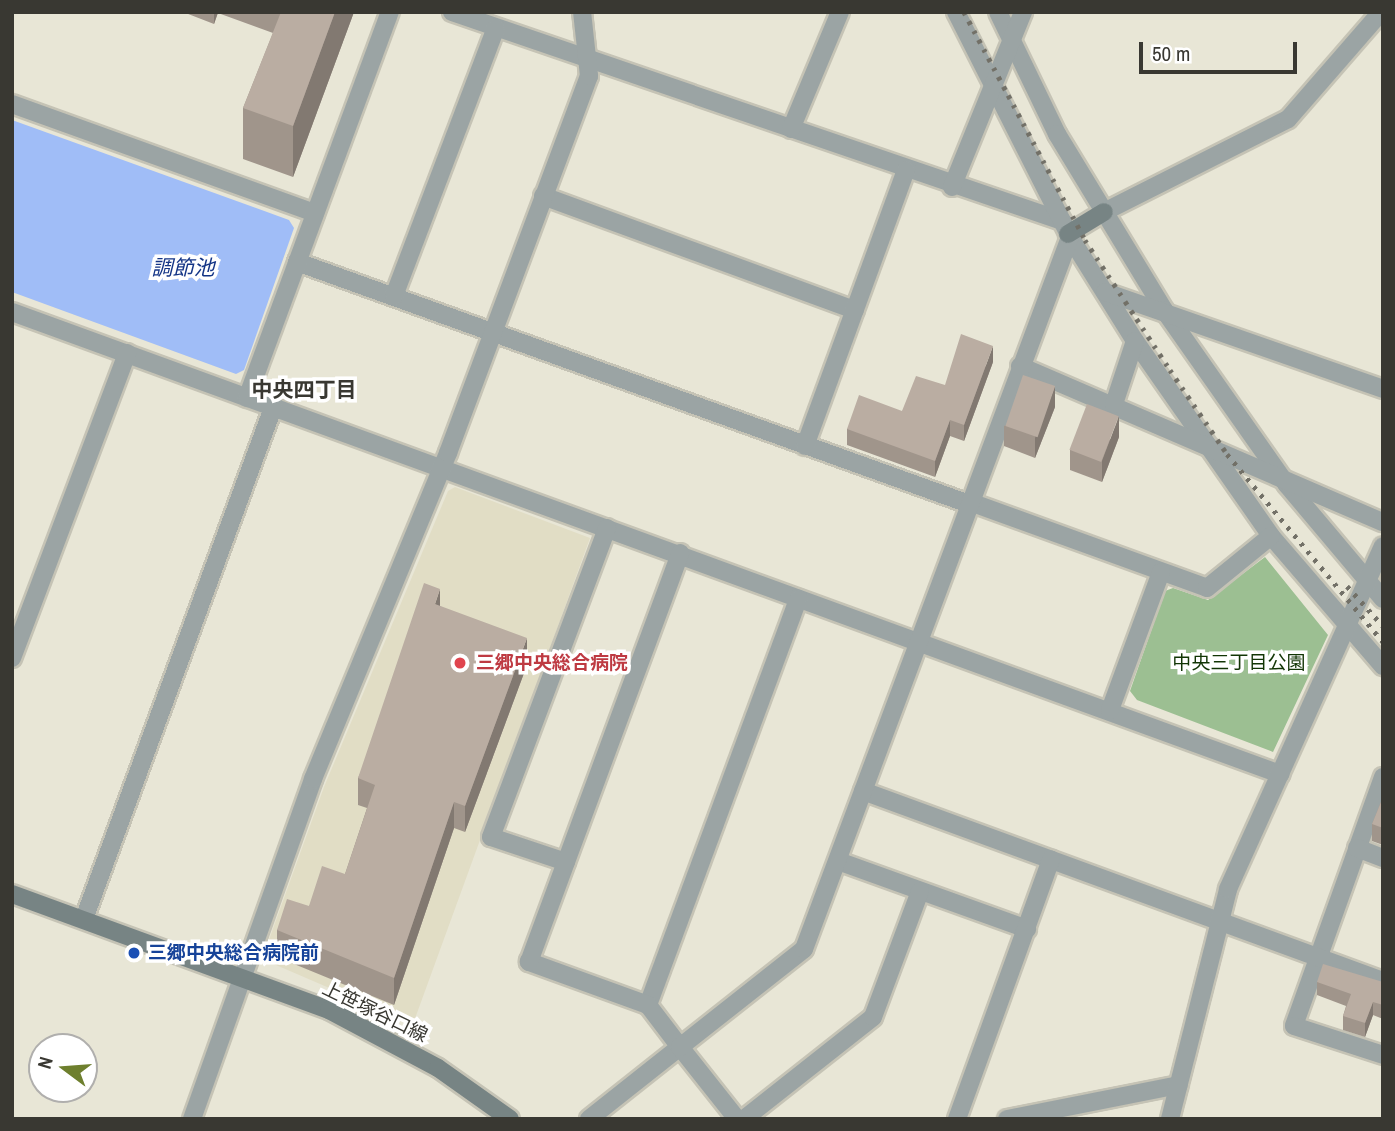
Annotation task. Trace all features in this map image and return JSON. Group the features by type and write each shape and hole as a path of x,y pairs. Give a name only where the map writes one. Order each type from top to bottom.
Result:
{"main road":[{"path":"1066,231 1104,212"},
{"name":"上笹塚谷口線","path":"12,894 240,976 392,1041 510,1119"}],"street":[{"path":"247,398 390,12"},
{"path":"452,12 906,170 1066,231"},
{"path":"192,1119 240,976 442,467 591,61 582,12"},
{"path":"791,129 840,12"},
{"path":"956,12 990,88 1066,231 1135,341 1271,536 1383,666"},
{"path":"998,12 1057,134 1164,310 1287,485 1383,599"},
{"path":"952,187 1023,12"},
{"path":"1104,212 1289,119 1381,12"},
{"path":"394,296 496,27"},
{"path":"12,104 315,213"},
{"path":"805,446 906,170"},
{"path":"543,196 855,310"},
{"path":"589,1119 804,949 1020,366 1066,231"},
{"path":"297,261 805,446 1207,588 1271,536"},
{"path":"1105,292 1164,310 1383,389"},
{"path":"12,312 247,398 274,405 1280,774"},
{"path":"1114,404 1135,341"},
{"path":"12,658 127,353"},
{"path":"1020,366 1204,442 1287,485 1383,522"},
{"path":"83,919 274,405"},
{"path":"566,862 491,837 607,528"},
{"path":"1170,1119 1219,921 1345,625 1383,546"},
{"path":"680,553 529,962 648,1004 737,1119"},
{"path":"1110,710 1161,572"},
{"path":"648,1004 798,598"},
{"path":"1383,777 1294,1026 1383,1055"},
{"path":"863,791 1383,981"},
{"path":"1357,848 1383,858"},
{"path":"957,1119 1051,860"},
{"path":"838,861 1027,929"},
{"path":"744,1119 873,1017 920,891"},
{"path":"1007,1119 1179,1085"}],"shaded area":[{"name":"三郷中央総合病院","path":"455,487 590,538 413,1024 262,959 324,787 448,491"}],"green space":[{"name":"中央三丁目公園","path":"1265,557 1328,635 1273,752 1137,700 1130,691 1165,591 1173,588 1208,600"}],"water":[{"name":"調節池","path":"12,120 289,220 294,228 244,370 236,374 12,292"}],"building":[{"path":"281,12 335,12 293,126 243,108"},
{"path":"961,334 993,346 964,425 950,420 935,461 847,429 859,395 902,411 916,376 945,385"},
{"path":"1023,375 1055,386 1038,437 1005,426"},
{"path":"1087,404 1119,416 1101,462 1069,450"},
{"path":"424,583 440,589 435,604 527,638 465,806 454,802 394,978 277,930 287,899 309,906 322,866 345,874 375,785 358,778"},
{"path":"1383,797 1383,828 1372,824"},
{"path":"1323,964 1383,982 1383,1005 1373,1002 1365,1023 1343,1016 1351,994 1317,982"}],"railway":[{"path":"964,12 1085,240 1170,370 1227,454 1383,642"},
{"path":"1347,586 1383,626"}],"place":[{"name":"三郷中央総合病院","path":"460,663"},
{"name":"三郷中央総合病院前","path":"134,953"}],"district":[{"name":"中央四丁目","path":"304,390"}]}
